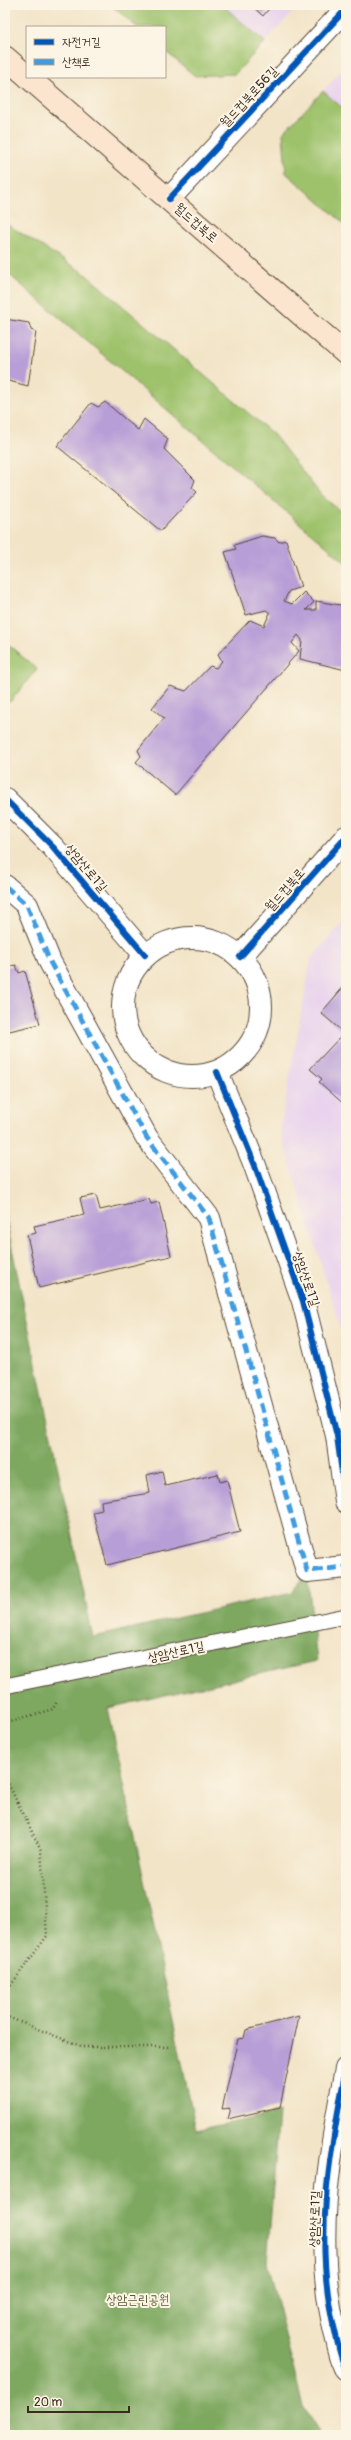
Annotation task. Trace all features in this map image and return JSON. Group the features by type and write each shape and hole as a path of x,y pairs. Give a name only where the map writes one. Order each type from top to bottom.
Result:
{"main road":[{"name":"월드컵북로","path":"5,57 26,74"},
{"name":"월드컵북로","path":"30,78 346,354"}],"street":[{"name":"월드컵북로56길","path":"169,199 346,9"},
{"name":"상암산로1길","path":"5,799 53,847 145,956"},
{"name":"월드컵북로","path":"240,957 346,837"},
{"path":"5,886 27,905 50,962 146,1138 209,1218 307,1571 346,1567"},
{"path":"193,938 218,943 240,957 254,975 261,998 260,1021 252,1043 237,1060 217,1072 193,1077 169,1073 148,1062 132,1044 124,1021 122,998 130,975 145,956 167,942 193,938"},
{"name":"상암산로1길","path":"217,1072 254,1164 304,1301 337,1436 346,1502"},
{"name":"상암산로1길","path":"346,2068 329,2156 324,2231 328,2304 346,2369"}],"lane":[{"name":"상암산로1길","path":"5,1686 346,1616"}],"path":[{"path":"5,1777 41,1850 47,1936 5,1993"},
{"path":"5,2016 83,2046 175,2047"}],"shaded area":[{"path":"222,5 299,5 265,42"},
{"path":"346,66 346,111 323,91"},
{"path":"346,918 346,1345 280,1130 311,959"}],"green space":[{"path":"111,5 222,5 265,42 235,74 195,76 166,52 166,26 136,26"},
{"path":"323,91 346,111 346,225 286,173 283,133"},
{"path":"5,223 84,273 273,434 321,495 346,516 346,563 5,271"},
{"path":"5,642 37,669 10,702 5,698"},
{"name":"상암근린공원","path":"5,1215 93,1637 292,1592 307,1571 317,1661 108,1708 196,2130 279,2113 267,2263 303,2406 321,2435 5,2435"}],"building":[{"path":"251,5 272,5 263,16"},
{"path":"5,319 29,323 31,330 36,332 28,386 5,380"},
{"path":"105,402 138,430 144,419 168,439 164,449 195,480 192,488 197,492 161,531 57,446 91,403 98,407"},
{"path":"262,536 275,538 279,542 286,540 301,587 289,591 284,601 292,604 304,592 314,602 306,610 316,610 316,601 346,606 346,670 300,659 302,640 298,635 292,643 299,651 175,795 136,762 141,756 138,750 164,718 152,708 170,686 186,691 210,666 216,668 222,661 218,654 250,620 264,626 270,613 266,610 246,615 225,552 236,549 234,545"},
{"path":"16,965 19,973 25,971 40,1024 5,1032 5,967"},
{"path":"346,984 346,1106 319,1082 322,1079 310,1069 344,1033 321,1013"},
{"path":"96,1195 100,1210 149,1199 151,1204 159,1202 171,1256 39,1288 27,1235 36,1233 34,1226 84,1215 80,1198"},
{"path":"162,1471 165,1486 218,1474 220,1482 227,1480 240,1532 107,1565 93,1512 102,1510 101,1501 150,1493 147,1475"},
{"path":"299,2016 280,2107 227,2119 230,2108 222,2109 238,2039 244,2038 246,2030"}],"marked path":[{"path":"5,886 27,905 50,962 147,1138 209,1218 307,1571 346,1567"}],"cycle path":[{"path":"169,199 346,9"},
{"path":"5,799 53,847 145,955"},
{"path":"240,957 346,837"},
{"path":"217,1072 254,1163 303,1301 337,1436 346,1502"},
{"path":"346,2069 329,2167 324,2233 328,2298 339,2351 346,2369"}]}
